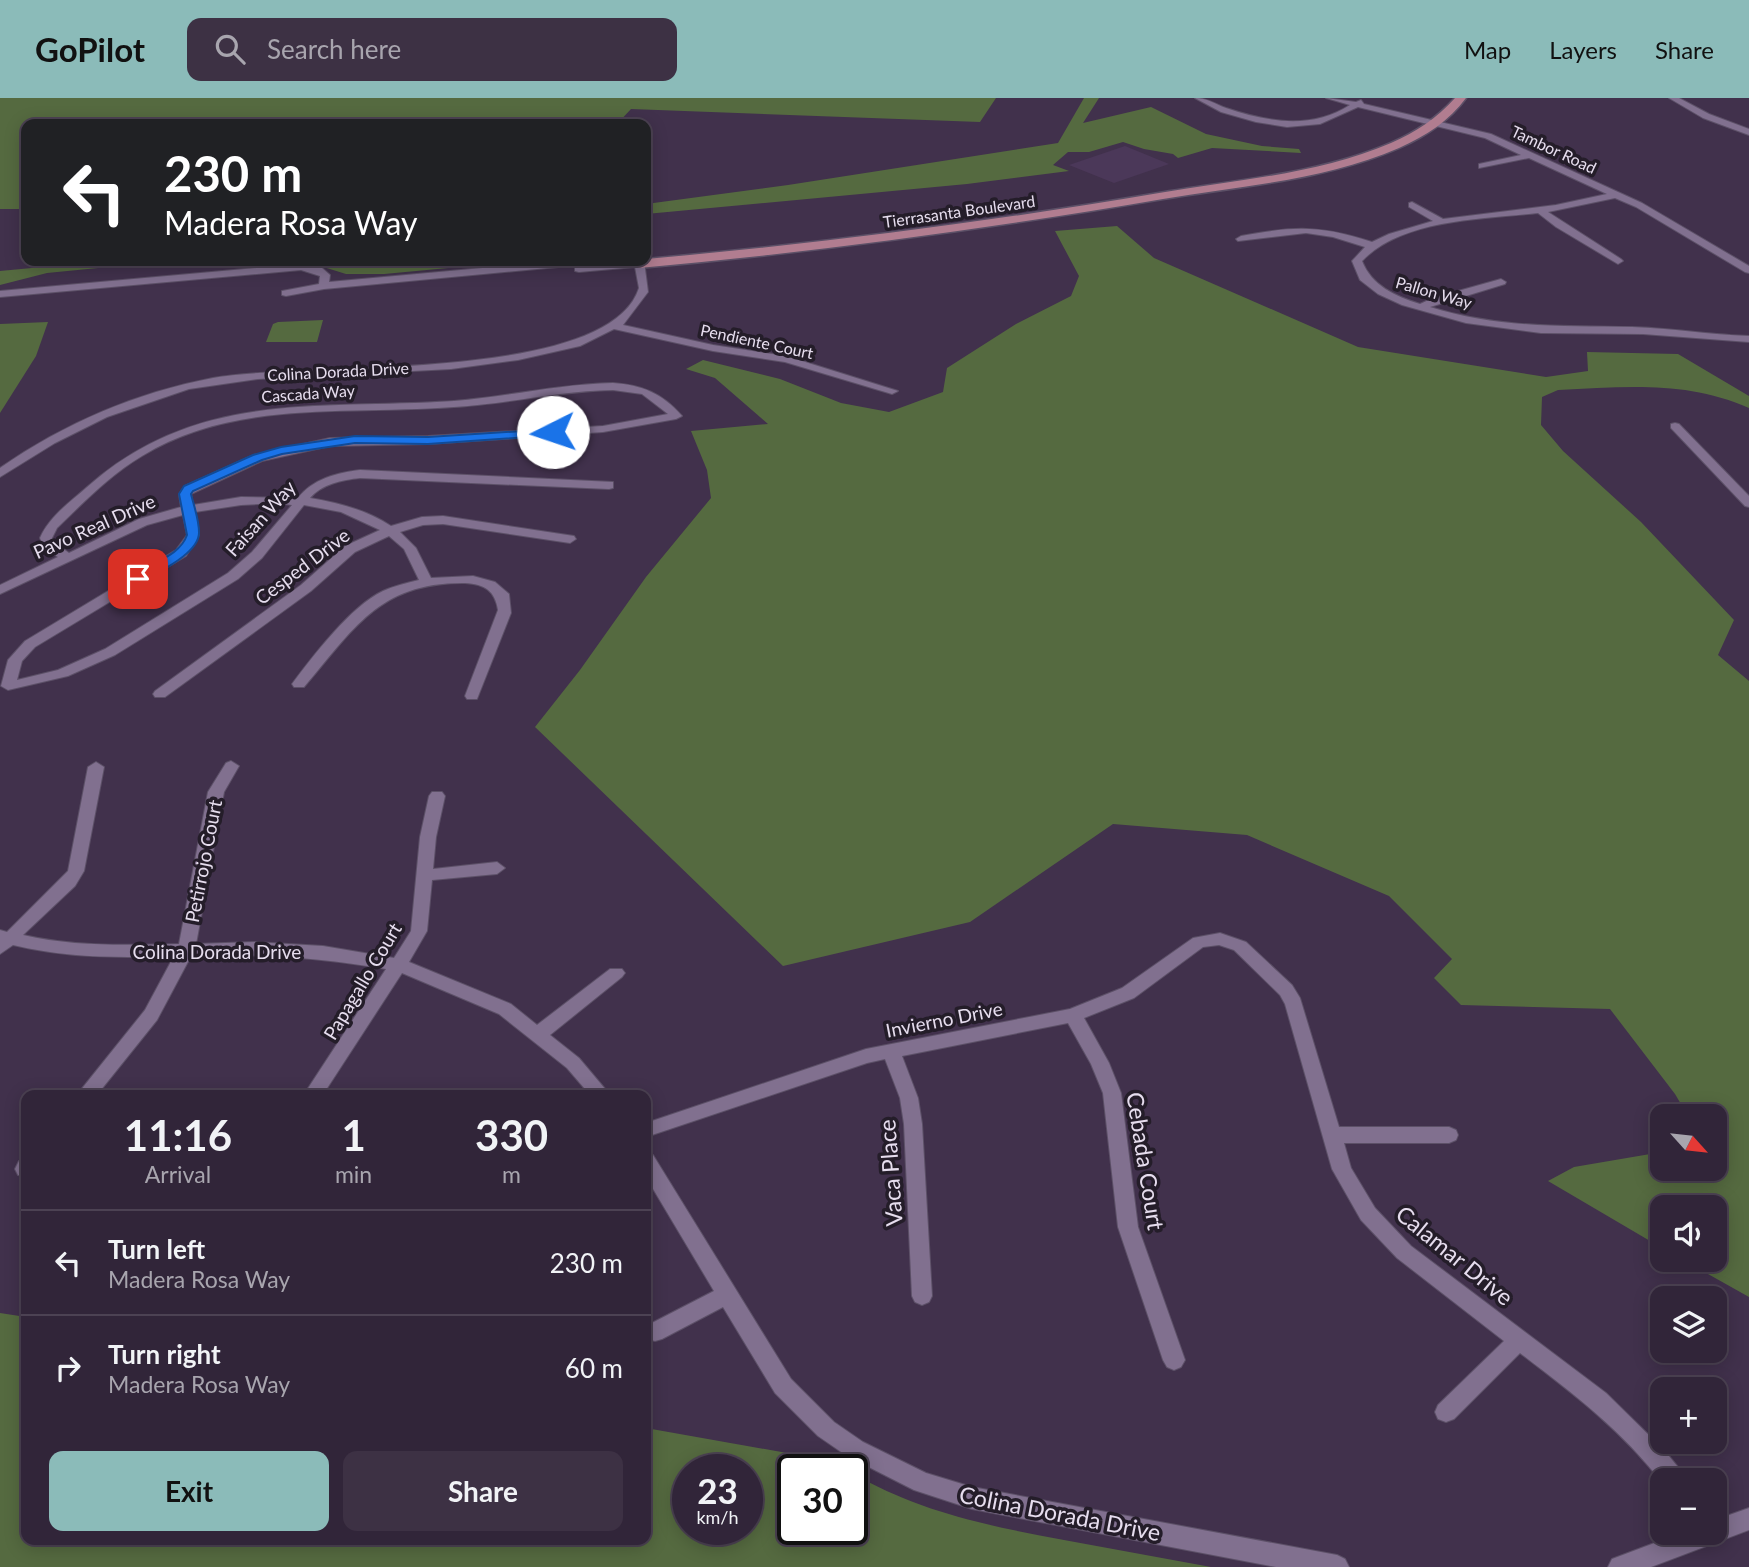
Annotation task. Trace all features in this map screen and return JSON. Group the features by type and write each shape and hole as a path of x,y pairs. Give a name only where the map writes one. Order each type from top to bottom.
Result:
{"main road":[{"name":"Tierrasanta Boulevard","path":"651,259 875,233 1060,206 1336,156 1387,138 1461,98"},
{"name":"Tierrasanta Boulevard","path":"651,259 796,250 1005,223 1315,170 1350,161 1402,142 1428,118"},
{"path":"1005,223 1007,218 1046,212 1060,206"}],"street":[{"path":"1199,98 1213,106 1264,124 1290,127 1316,125 1362,101"},
{"name":"Tambor Road","path":"1330,98 1362,101 1488,136 1676,225 1749,270"},
{"path":"1673,98 1706,116 1749,132"},
{"path":"1482,166 1531,155"},
{"path":"1241,239 1307,228 1370,245 1441,222 1491,213 1540,210 1615,195"},
{"path":"1412,205 1441,222"},
{"path":"1540,210 1559,225 1618,261"},
{"name":"Pallon Way","path":"1370,245 1357,261 1357,270 1371,287 1389,297 1491,324 1544,330 1633,331 1749,339"},
{"path":"1734,261 1749,258"},
{"name":"Tierrasanta Boulevard","path":"286,293 324,286 540,266"},
{"name":"Tierrasanta Boulevard","path":"440,276 497,277 590,266"},
{"name":"Colina Dorada Drive","path":"0,473 75,426 139,399 182,387 276,373 491,363 540,355 583,341 614,326 632,309 643,292 641,266"},
{"path":"0,294 301,267 318,270 325,275 324,286"},
{"path":"1423,307 1437,300 1501,282"},
{"name":"Pendiente Court","path":"614,326 713,348 786,359 892,391"},
{"name":"Cascada Way","path":"68,558 49,545 46,538 51,526 114,468 168,438 237,415 276,409 453,404 600,387 644,391 656,396 676,416 603,429 428,440 355,440 281,451 247,462 189,489 185,494 187,509"},
{"path":"1675,426 1749,503"},
{"name":"Faisan Way","path":"187,509 193,535 191,542 180,553 30,644 15,660 8,686 78,668 110,652 233,576 257,555 300,502 321,483 360,474 609,485"},
{"name":"Pavo Real Drive","path":"0,590 143,522 187,509 274,500 340,507 375,520 412,550 426,581"},
{"name":"Cesped Drive","path":"160,694 306,588 350,550 389,531 422,521 443,520 570,539"},
{"path":"299,684 376,600 397,589 426,581 463,578 484,583 499,592 505,608 472,696"},
{"name":"Petirrojo Court","path":"90,1090 151,1015 186,950 216,792 231,766"},
{"path":"3,941 69,882 76,871 96,767"},
{"name":"Papagallo Court","path":"317,1090 400,965 419,931 428,837 437,796"},
{"path":"425,875 497,867"},
{"name":"Invierno Drive","path":"651,1128 866,1056 1073,1016 1128,993 1199,942 1220,939 1240,946"},
{"name":"Colina Dorada Drive","path":"3,941 51,948 113,952 254,948 323,952 400,965 505,1009 573,1063 597,1090"},
{"name":"Calamar Drive","path":"1240,946 1286,990 1294,1003 1342,1169 1368,1214 1404,1252 1598,1400 1665,1468"},
{"path":"538,1034 616,973"},
{"name":"Cebada Court","path":"1073,1016 1100,1063 1112,1093 1128,1227 1174,1360"},
{"name":"Vaca Place","path":"891,1051 909,1098 914,1124 922,1296"},
{"path":"1333,1135 1449,1135"},
{"name":"Colina Dorada Drive","path":"651,1169 783,1386 826,1429 855,1449 922,1482 972,1499 1337,1567"},
{"path":"656,1332 728,1294"},
{"path":"1446,1412 1520,1339"},
{"path":"1727,1527 1749,1519"},
{"path":"1620,1567 1678,1545"}],"shaded area":[{"path":"1125,146 1169,164 1114,183 1069,165"}],"green space":[{"path":"0,98 996,98 980,122 631,109 622,119 21,119 21,209 0,209"},
{"path":"1084,98 1099,98 1083,123 1151,107 1206,134 1262,146 1299,149 1301,153 1212,148 1178,158 1173,154 1123,142 1089,152 1068,152 1053,165 1069,171 967,184 651,214 651,203 1058,143"},
{"path":"1117,226 1154,258 1358,347 1546,377 1588,371 1587,352 1678,354 1749,396 1749,408 1725,399 1678,389 1631,387 1558,390 1542,397 1541,425 1563,451 1641,522 1734,620 1718,655 1749,681 1749,1297 1704,1272 1727,1272 1727,1195 1650,1195 1650,1241 1548,1181 1574,1167 1650,1154 1650,1181 1727,1181 1727,1104 1681,1104 1610,1009 1461,1005 1434,978 1452,959 1389,896 1247,835 1113,824 970,922 783,966 535,727 580,670 646,577 711,498 707,470 691,431 768,424 715,378 686,369 703,360 780,379 841,403 889,412 943,392 947,368 1016,324 1071,296 1079,276 1055,231"},
{"path":"53,266 119,266 47,273 0,285 0,271"},
{"path":"320,266 470,266 384,274 346,274"},
{"path":"323,320 317,342 266,342 273,324 278,322"},
{"path":"48,322 36,356 0,413 0,324"},
{"path":"0,1313 21,1316 21,1545 651,1545 651,1429 793,1454 777,1454 777,1545 868,1545 868,1482 929,1508 1036,1535 1211,1567 0,1567"}],"route":[{"path":"138,579 180,553 191,542 193,535 185,494 189,489 258,458 330,442 428,440 553,432"}]}
